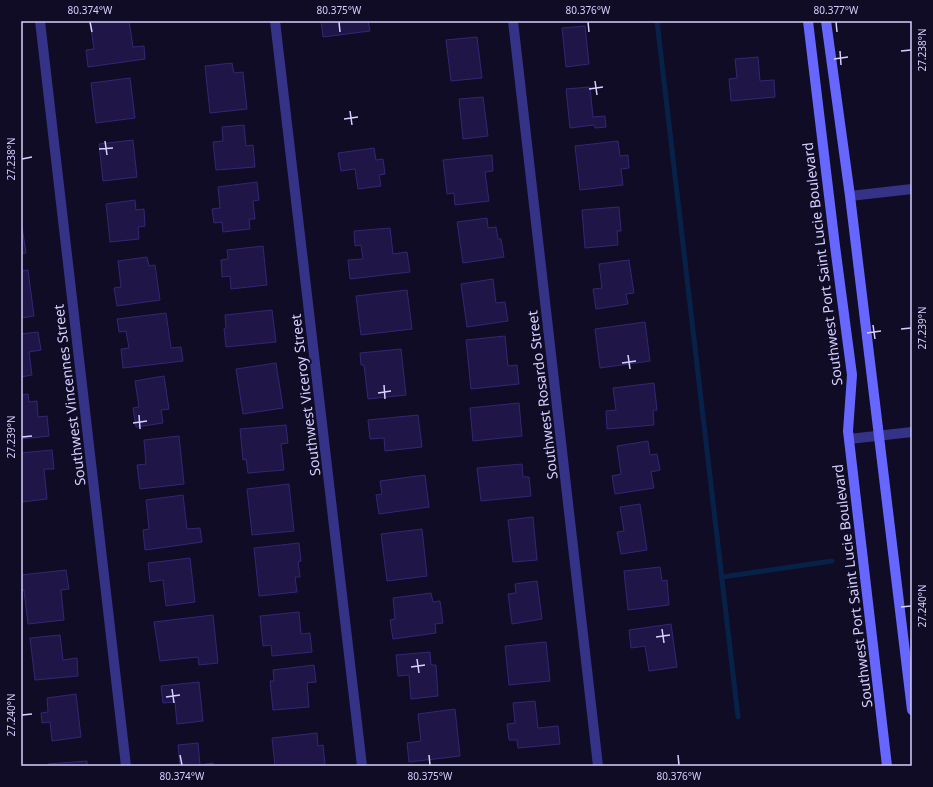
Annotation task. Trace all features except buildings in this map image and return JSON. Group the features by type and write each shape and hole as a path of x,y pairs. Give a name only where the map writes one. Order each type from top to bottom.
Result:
{"main road":[{"name":"Southwest Port Saint Lucie Boulevard","path":"808,21 852,375 848,431 887,766"},
{"path":"826,21 850,196 912,710"}],"street":[{"name":"Southwest Vincennes Street","path":"40,21 126,766"},
{"name":"Southwest Viceroy Street","path":"275,21 362,766"},
{"name":"Southwest Rosardo Street","path":"513,21 598,766"},
{"path":"850,196 912,189"},
{"path":"849,439 912,432"}],"waterway":[{"path":"657,21 738,717"},
{"path":"722,577 832,561"}]}
